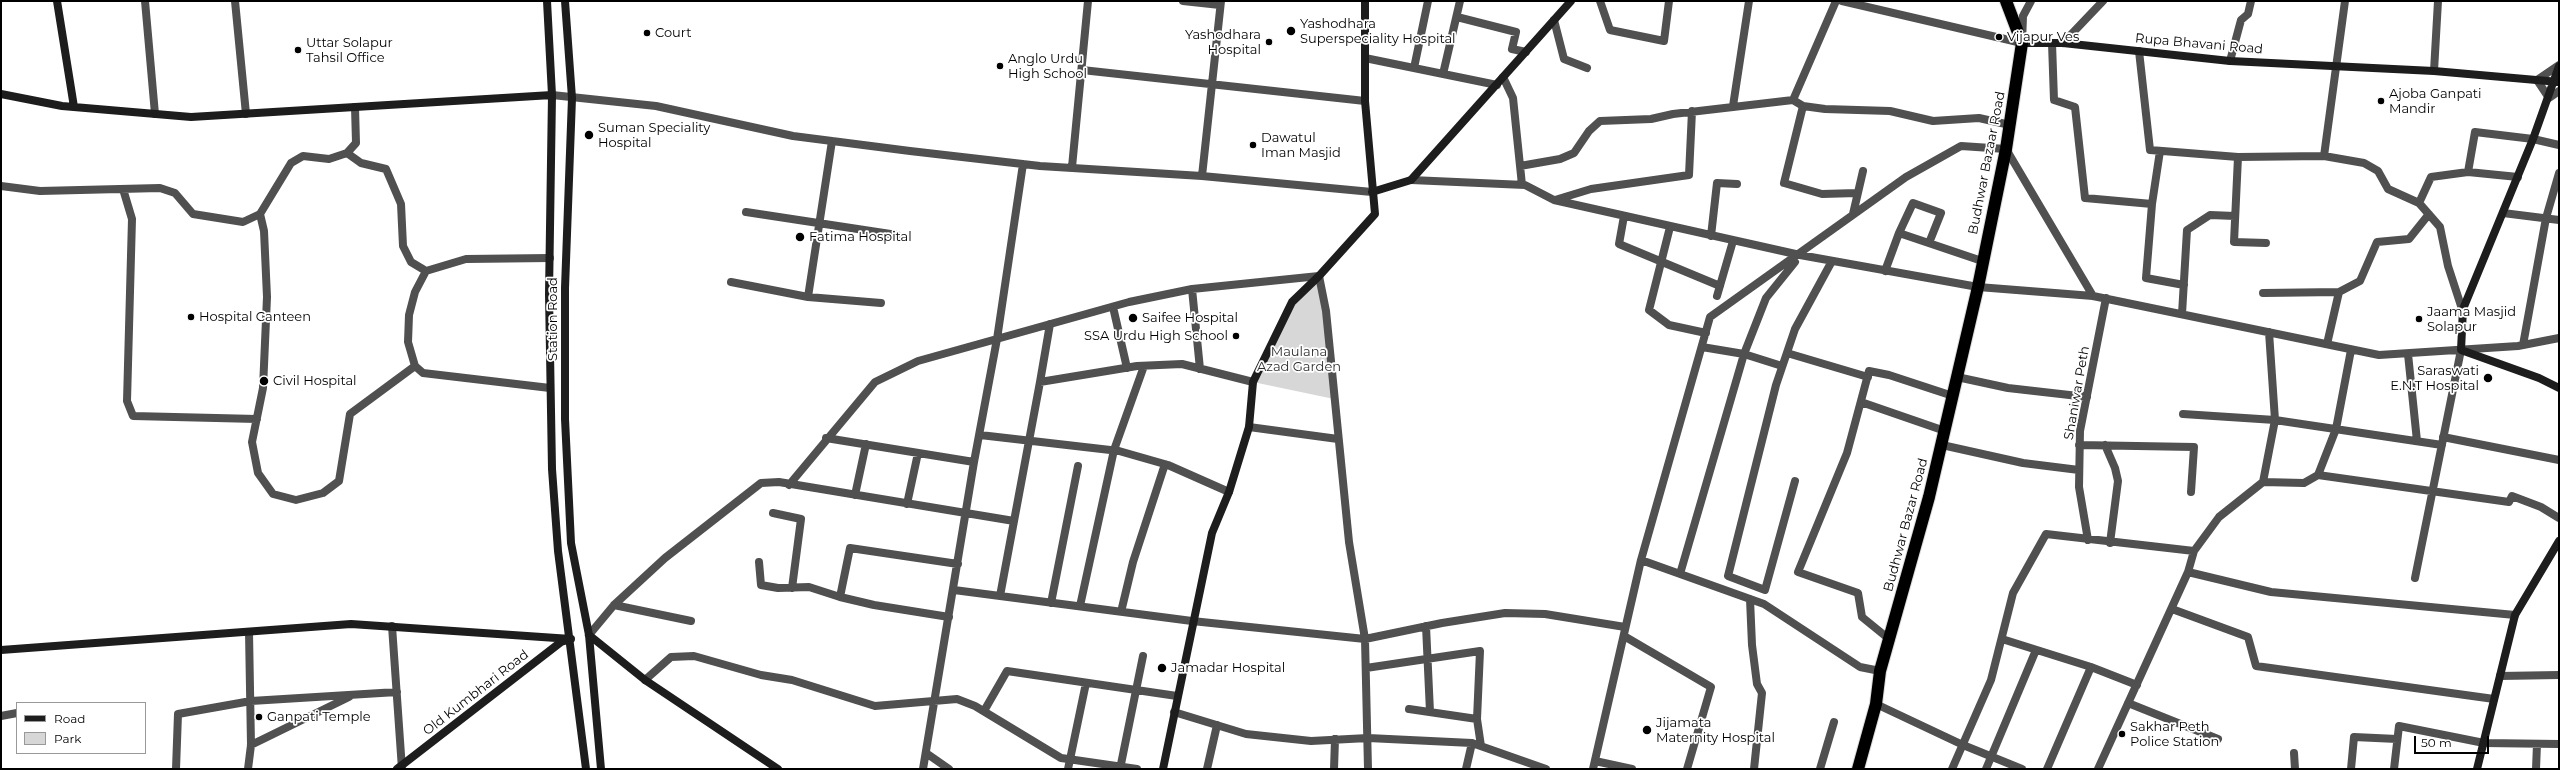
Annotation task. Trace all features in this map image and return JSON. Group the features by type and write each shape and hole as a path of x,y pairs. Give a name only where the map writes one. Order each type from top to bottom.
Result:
{"highway":[{"path":"2006,1 2022,43"},
{"name":"Budhwar Bazaar Road","path":"1978,287 1982,261 2006,149 2022,43"},
{"name":"Budhwar Bazar Road","path":"1858,769 1876,704 1880,671 1930,497 1978,287"}],"street":[{"path":"57,1 74,107"},
{"path":"145,1 156,114"},
{"path":"235,1 246,114"},
{"path":"547,1 552,95 550,388 558,551 571,639 586,769"},
{"name":"Station Road","path":"565,1 572,98 565,281 565,419 571,543 589,635 601,769"},
{"path":"1072,168 1088,1"},
{"path":"1183,1 1220,3 1202,176"},
{"path":"1163,769 1192,621 1212,533 1229,492 1249,427 1253,382 1292,302 1319,276 1375,214 1365,101 1365,1"},
{"path":"1414,68 1428,1"},
{"path":"1443,74 1460,1"},
{"path":"1411,180 1571,1"},
{"path":"1600,1 1610,30 1664,41 1669,1"},
{"path":"1733,106 1749,1"},
{"path":"1793,100 1836,1"},
{"name":"Rupa Bhavani Road","path":"1842,1 1873,4 2022,43 2063,43 2230,61 2434,71 2557,82"},
{"path":"2022,43 2023,16 2031,1"},
{"path":"2063,43 2103,1"},
{"path":"2230,61 2242,20 2248,14 2251,1"},
{"path":"2324,156 2345,1"},
{"path":"2434,71 2438,1"},
{"path":"1457,17 1516,32 1512,49 1526,52"},
{"path":"1554,20 1564,59 1587,68"},
{"path":"2052,43 2054,100 2074,107 2085,198 2152,204"},
{"path":"2139,51 2150,150 2238,157 2324,156 2364,163 2378,171 2388,189 2419,203 2440,227 2448,266 2463,312"},
{"path":"1365,58 1497,85"},
{"path":"2549,98 2537,80 2559,65"},
{"path":"2415,578 2461,350 2463,312 2534,139 2549,98 2557,82 2559,65"},
{"path":"1082,70 1365,101"},
{"path":"1503,77 1513,98 1522,185"},
{"path":"2549,98 2559,91"},
{"path":"1,94 74,107 191,117 552,95 656,106 793,136 1023,164 1202,176 1372,192 1411,180 1522,185 1554,200 1800,255 1978,287 2106,298 2379,356 2523,345 2559,338"},
{"path":"1520,166 1560,159 1574,154 1589,131 1600,121 1651,119 1692,111 1793,100 1803,106 1825,109 1890,111 1933,121 1979,118 2010,125"},
{"path":"1803,106 1784,183 1822,194 1857,193"},
{"path":"1,186 40,192 160,188 175,192 193,214 243,222 260,214 291,163 303,156 328,159 347,153 356,143 355,107"},
{"path":"1554,200 1591,189 1689,176 1692,111"},
{"path":"2468,172 2475,132 2534,139 2559,145"},
{"path":"808,297 832,141"},
{"path":"1632,769 1594,765 1641,560 1710,317 1800,255 1853,214 1906,177 1962,146 2006,149 2093,296"},
{"path":"2160,151 2152,204 2146,278 2184,285"},
{"path":"347,153 361,163 386,169 401,204 403,246 411,262 426,271"},
{"path":"2238,157 2234,242 2266,243"},
{"path":"923,769 954,590 974,462 997,339 1023,164"},
{"path":"1853,214 1863,171"},
{"path":"2419,203 2432,177 2468,172 2518,177"},
{"path":"2523,345 2546,218 2559,173"},
{"path":"1711,236 1717,183 1737,184"},
{"path":"122,189 132,219 127,401 133,416 257,419"},
{"path":"1885,271 1899,233 1913,204 1941,213 1929,243"},
{"path":"746,212 897,235"},
{"path":"2503,213 2559,220"},
{"path":"260,214 264,231 267,297 263,388 252,442 258,473 273,494 296,500 323,493 339,481 350,414 415,366"},
{"path":"2263,293 2339,292 2360,281 2377,242 2409,239 2429,214"},
{"path":"2182,314 2187,230 2210,215 2235,216"},
{"path":"1624,216 1619,244 1720,286"},
{"path":"1670,227 1649,310 1669,325 1706,333"},
{"path":"1899,233 1982,261"},
{"path":"1717,296 1733,241"},
{"path":"1680,574 1744,354 1766,298 1800,255"},
{"path":"550,258 466,259 426,271 414,292 409,315 408,342 415,366 423,373 550,388"},
{"path":"1795,481 1765,590 1728,576 1782,366 1794,329 1832,261"},
{"path":"789,485 826,438 875,382 918,361 1113,307 1192,289 1319,276"},
{"path":"1319,276 1326,311 1349,542 1365,639 1368,769"},
{"path":"731,282 808,297 881,303"},
{"path":"1192,289 1200,369"},
{"path":"2327,344 2339,292"},
{"name":"Shaniwar Peth","path":"2088,540 2079,487 2080,431 2106,298"},
{"path":"1113,307 1127,368"},
{"path":"1000,596 1050,324"},
{"path":"2263,482 2275,420 2270,332"},
{"path":"1702,347 1744,354 1782,366"},
{"path":"2318,475 2336,429 2351,350"},
{"path":"2461,350 2539,378 2559,388"},
{"path":"1787,353 1868,377"},
{"path":"2408,354 2417,441"},
{"path":"1040,382 1127,368 1182,364 1253,382"},
{"path":"1080,606 1114,450 1144,366"},
{"path":"1889,639 1862,617 1858,593 1798,572 1847,453 1870,371 1890,375 1953,396"},
{"path":"1957,377 2008,388 2086,397"},
{"path":"1861,402 1945,431"},
{"path":"2183,414 2275,420 2417,441 2443,441 2559,460"},
{"path":"1249,427 1338,439"},
{"path":"980,435 1114,450 1165,464 1229,492"},
{"path":"826,438 974,462"},
{"path":"855,495 866,444"},
{"path":"1942,445 2023,463 2079,470"},
{"path":"2080,445 2194,447 2192,492"},
{"path":"2105,446 2115,468 2118,481 2110,543"},
{"path":"906,504 918,453"},
{"path":"1121,612 1133,562 1165,464"},
{"path":"1051,603 1078,466"},
{"path":"2098,769 2172,610 2188,572 2194,551 2219,517 2263,482 2304,483 2318,475 2418,489 2433,493 2509,502 2512,496 2541,507 2559,518"},
{"path":"778,769 645,680 589,635 614,605 672,553 761,483 778,482 1014,521"},
{"path":"773,513 801,519 792,588"},
{"path":"1952,769 1991,680 2013,593 2046,534 2110,543 2194,551"},
{"path":"2477,769 2515,615 2559,541"},
{"path":"840,597 850,548 958,564"},
{"path":"1641,560 1764,604 1860,667 1880,671"},
{"path":"759,562 761,585 792,588 809,587 840,597 874,605 949,617"},
{"path":"2188,572 2271,592 2515,615"},
{"path":"954,590 1192,621 1365,639 1426,626 1505,613 1545,614 1626,627"},
{"path":"1750,599 1755,669 1757,684 1762,693 1754,769"},
{"path":"614,605 691,621"},
{"path":"2172,610 2248,637 2256,666 2494,699"},
{"path":"1,650 351,624 571,639"},
{"path":"392,626 397,692 400,768"},
{"path":"1426,626 1430,712"},
{"path":"248,769 251,746 249,632"},
{"path":"1624,636 1711,687 1686,769"},
{"name":"Old Kumbhari Road","path":"400,768 561,642 571,639"},
{"path":"2002,639 2091,667 2137,685"},
{"path":"1986,769 2036,650"},
{"path":"1366,668 1480,651 1477,719 1481,746"},
{"path":"645,680 671,657 694,656 761,675 792,680 875,706 934,703 957,700 975,706 1061,758 1120,768 1136,769"},
{"path":"1120,768 1143,656"},
{"path":"2047,769 2091,667"},
{"path":"984,712 1007,671 1178,696"},
{"path":"2500,676 2559,676"},
{"path":"1068,769 1086,683"},
{"path":"176,769 178,714 251,701 397,692"},
{"path":"251,746 351,696"},
{"path":"2128,703 2218,739"},
{"path":"1876,704 1963,745 2022,769"},
{"path":"1409,709 1477,719"},
{"path":"1,716 16,712"},
{"path":"1174,712 1246,734 1311,740 1368,738 1472,743 1546,769"},
{"path":"1820,769 1834,722"},
{"path":"1207,769 1218,725"},
{"path":"2394,769 2399,726 2484,743 2559,744"},
{"path":"2351,769 2354,737 2397,739"},
{"path":"1334,739 1334,769"},
{"path":"1466,769 1472,743"},
{"path":"2536,769 2537,744"},
{"path":"926,753 949,769"},
{"path":"2294,753 2295,769"}],"green space":[{"name":"Maulana Azad Garden","path":"1319,276 1334,399 1253,382 1292,302"}],"place":[{"name":"Yashodhara Superspeciality Hospital","path":"1291,31"},
{"name":"Court","path":"647,33"},
{"name":"Vijapur Ves","path":"1999,37"},
{"name":"Yashodhara Hospital","path":"1269,42"},
{"name":"Uttar Solapur Tahsil Office","path":"298,50"},
{"name":"Anglo Urdu High School","path":"1000,66"},
{"name":"Ajoba Ganpati Mandir","path":"2381,101"},
{"name":"Suman Speciality Hospital","path":"589,135"},
{"name":"Dawatul Iman Masjid","path":"1253,145"},
{"name":"Fatima Hospital","path":"800,237"},
{"name":"Hospital Canteen","path":"191,317"},
{"name":"Saifee Hospital","path":"1133,318"},
{"name":"Jaama Masjid Solapur","path":"2419,319"},
{"name":"SSA Urdu High School","path":"1236,336"},
{"name":"Saraswati E.N.T Hospital","path":"2488,378"},
{"name":"Civil Hospital","path":"264,381"},
{"name":"Jamadar Hospital","path":"1162,668"},
{"name":"Ganpati Temple","path":"259,717"},
{"name":"Jijamata Maternity Hospital","path":"1647,730"},
{"name":"Sakhar Peth Police Station","path":"2122,734"}]}
